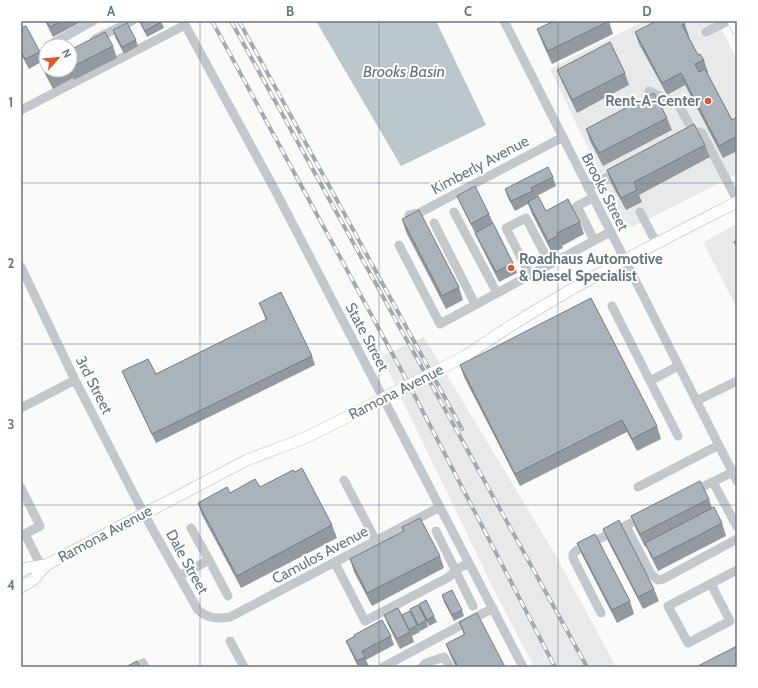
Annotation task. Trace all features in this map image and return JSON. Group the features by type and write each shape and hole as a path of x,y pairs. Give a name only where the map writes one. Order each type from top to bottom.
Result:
{"main road":[{"path":"733,21 737,29"},
{"name":"Ramona Avenue","path":"21,572 27,568 44,566 247,460 305,438 467,356 494,336 549,302 624,260 737,201"},
{"name":"Ramona Avenue","path":"21,587 33,580 44,566"}],"street":[{"path":"62,38 93,21"},
{"path":"88,42 111,25 132,21"},
{"name":"Brooks Street","path":"504,21 718,445 735,471 737,481"},
{"path":"706,32 728,21"},
{"path":"21,110 184,23"},
{"name":"State Street","path":"184,23 275,190 523,667"},
{"path":"649,92 678,104 693,131"},
{"path":"679,139 693,131 702,133 737,201"},
{"name":"Kimberly Avenue","path":"409,214 419,213 563,137"},
{"path":"588,188 630,165"},
{"path":"593,198 577,206 594,240"},
{"path":"454,212 497,293"},
{"path":"640,212 656,244"},
{"path":"530,275 506,228 526,218 550,264"},
{"path":"434,223 475,304"},
{"path":"400,245 440,324 610,232"},
{"name":"3rd Street","path":"21,267 25,284 144,514"},
{"path":"612,306 678,436"},
{"path":"650,381 678,366"},
{"path":"21,408 75,380"},
{"path":"696,401 737,381"},
{"path":"638,487 718,445"},
{"path":"686,495 735,471"},
{"path":"344,480 376,541"},
{"path":"713,482 737,527"},
{"path":"21,488 40,526 23,535 44,566"},
{"name":"Camulos Avenue","path":"211,618 230,617 440,507"},
{"path":"601,613 573,558 573,554 577,550 653,512"},
{"name":"Dale Street","path":"144,514 198,610 211,618"},
{"path":"626,526 651,574 658,580 663,579 737,539"},
{"path":"191,528 228,596"},
{"path":"436,531 473,606"},
{"path":"179,576 208,560"},
{"path":"335,563 365,621 449,577 455,570 469,563"},
{"path":"711,584 730,621 688,643 668,606 737,570"},
{"path":"383,667 493,608"},
{"path":"230,641 244,667"},
{"path":"422,667 426,663 444,657 450,667"},
{"path":"134,667 143,662 145,667"}],"shaded area":[{"path":"644,21 718,21 737,61 737,174 633,227 624,223 550,69"},
{"path":"737,223 737,308 704,242"},
{"path":"424,337 556,556 616,667 534,667 494,590 381,356"}],"water":[{"name":"Brooks Basin","path":"316,21 436,21 486,125 401,166"}],"building":[{"path":"46,21 61,21 50,27"},
{"path":"140,21 161,21 161,22 145,31"},
{"path":"554,21 609,21 548,51 537,29"},
{"path":"656,21 683,21 685,24 682,25 698,55 700,54 704,60 695,64 699,72 705,69 732,120 737,117 737,136 719,146 681,73 662,83 635,32"},
{"path":"127,23 136,40 122,47 113,30"},
{"path":"26,26 38,48 38,53 25,59 21,51 21,28"},
{"path":"105,32 113,46 78,64 78,46"},
{"path":"610,42 625,73 572,100 557,70"},
{"path":"654,93 667,118 599,153 586,129"},
{"path":"694,124 705,145 634,182 637,190 621,198 607,170"},
{"path":"548,167 553,177 531,188 533,191 511,201 505,189"},
{"path":"475,186 489,214 471,224 457,196"},
{"path":"538,196 546,211 568,199 580,222 557,233 558,236 548,241 528,202"},
{"path":"419,210 459,287 442,296 402,219"},
{"path":"493,223 513,263 496,272 475,233"},
{"path":"737,240 737,247 734,242"},
{"path":"281,292 312,356 152,434 122,371 148,359 156,374 267,319 259,303"},
{"path":"591,298 657,426 632,439 622,420 515,474 460,365"},
{"path":"302,468 332,525 237,576 198,503 227,487 230,493 255,479 260,487 293,470 295,472"},
{"path":"700,481 709,499 640,534 631,516"},
{"path":"714,507 722,523 653,559 645,543"},
{"path":"420,518 440,556 367,593 350,559 404,531 402,527"},
{"path":"619,520 654,589 638,597 603,529"},
{"path":"595,534 630,601 612,610 577,543"},
{"path":"452,590 462,610 452,615 442,595"},
{"path":"426,600 434,616 427,620 419,604"},
{"path":"418,605 426,620 418,625 410,609"},
{"path":"398,608 410,632 397,639 384,615"},
{"path":"410,611 417,625 409,630 402,615"},
{"path":"477,613 505,667 458,667 446,644 465,634 459,622"},
{"path":"382,620 391,636 362,651 365,657 357,661 346,641"},
{"path":"737,646 737,667 696,667"},
{"path":"137,661 140,667 126,667"}],"railway":[{"path":"212,21 405,377 555,667"},
{"path":"231,21 587,667"},
{"path":"239,21 462,429"}],"place":[{"name":"Rent-A-Center","path":"708,101"},
{"name":"Roadhaus Automotive & Diesel Specialist","path":"511,268"}]}
